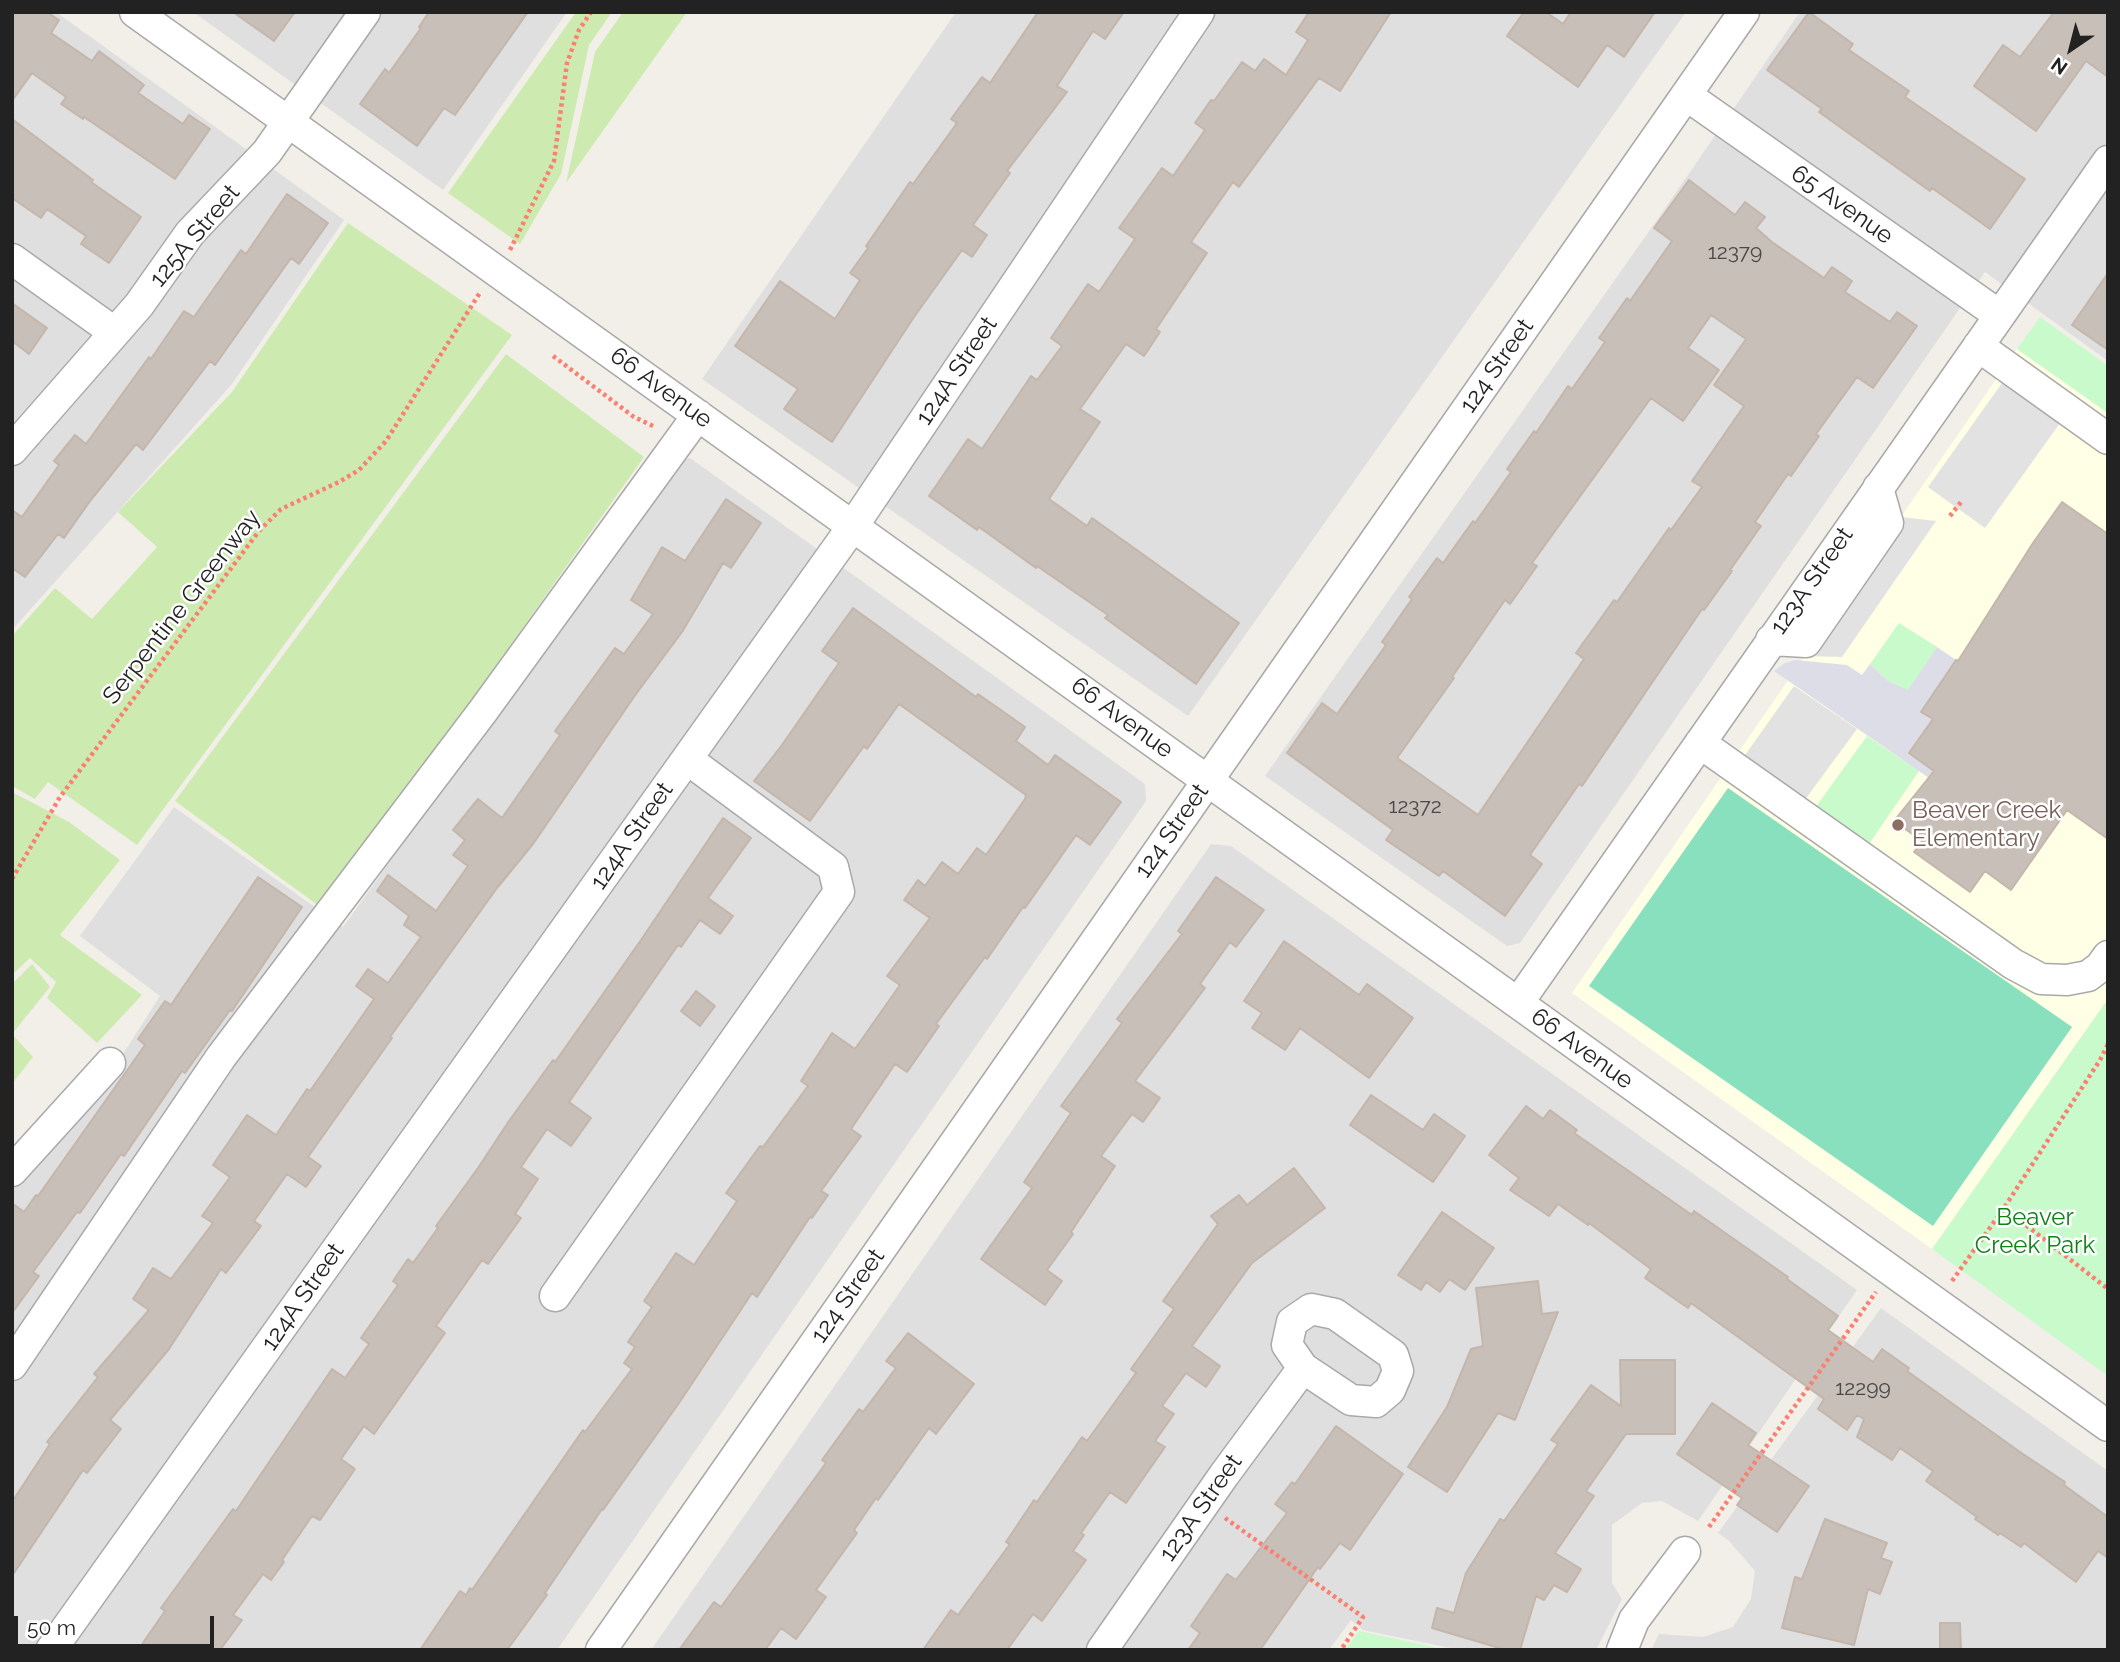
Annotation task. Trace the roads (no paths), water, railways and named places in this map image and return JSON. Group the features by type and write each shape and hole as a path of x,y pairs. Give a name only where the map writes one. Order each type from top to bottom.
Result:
{"street":[{"name":"66 Avenue","path":"135,12 2108,1426"},
{"name":"125A Street","path":"12,450 139,305 190,233 267,152 365,12"},
{"name":"124A Street","path":"51,1650 853,526 1199,12"},
{"name":"124 Street","path":"601,1650 1744,12"},
{"name":"65 Avenue","path":"1686,95 1999,315"},
{"name":"123A Street","path":"1518,1003 2108,160"},
{"path":"12,258 114,332"},
{"path":"1978,346 2108,439"},
{"path":"12,1365 221,1057 483,711 698,415"},
{"path":"1700,743 2013,964 2041,979 2067,980 2088,976 2108,957"},
{"path":"555,1296 839,892 833,867 687,759"},
{"path":"12,1171 110,1063"},
{"name":"123A Street","path":"1102,1650 1224,1475 1303,1368"},
{"path":"1622,1650 1634,1620 1685,1552"}],"place":[{"name":"Beaver Creek Elementary","path":"1898,825"}],"park label":[{"name":"Beaver Creek Park","path":"2035,1232"}]}
